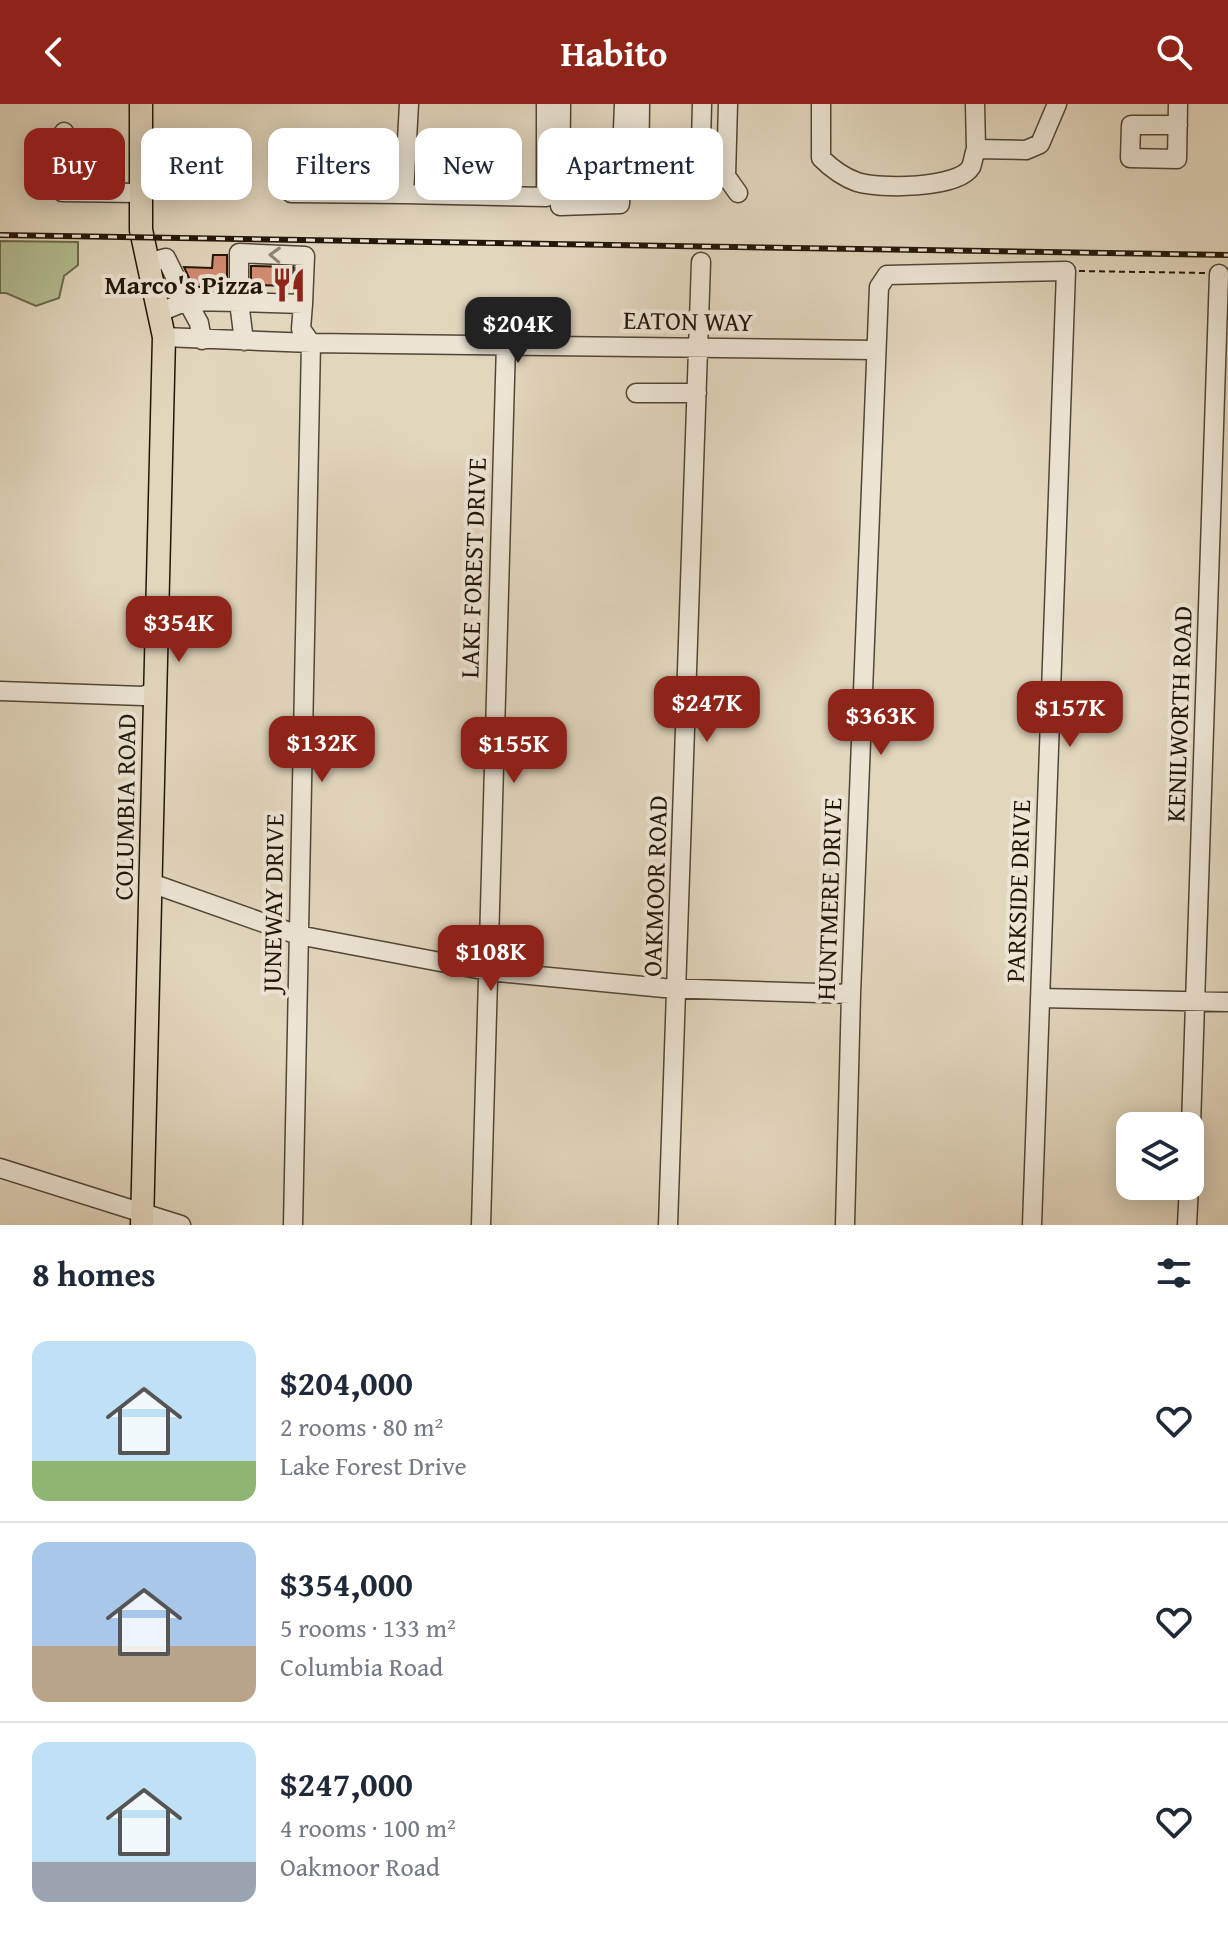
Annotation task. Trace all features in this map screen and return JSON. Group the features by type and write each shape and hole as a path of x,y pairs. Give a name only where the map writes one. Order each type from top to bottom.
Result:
{"main road":[{"name":"COLUMBIA ROAD","path":"141,104 141,230 164,337 142,1218"}],"street":[{"path":"404,194 409,104"},
{"path":"399,194 546,197 546,104"},
{"path":"561,104 560,206 620,204 624,104"},
{"path":"640,104 639,180 700,181 702,104"},
{"path":"728,104 726,176 738,193"},
{"path":"821,104 821,158 833,170 857,181 888,188 957,178 970,168 976,149 975,104"},
{"path":"976,149 1026,150 1040,144 1057,104"},
{"path":"1178,104 1178,125"},
{"path":"125,193 139,193"},
{"name":"JUNEWAY DRIVE","path":"239,302 239,253 305,256 301,329 311,343 293,1225"},
{"path":"147,263 166,258 199,323 202,340"},
{"name":"OAKMOOR ROAD","path":"668,1225 701,262"},
{"name":"HUNTMERE DRIVE","path":"845,1225 879,287 887,275 1066,271"},
{"name":"PARKSIDE DRIVE","path":"1032,1225 1066,271"},
{"name":"KENILWORTH ROAD","path":"1192,1112 1219,274"},
{"path":"160,312 187,301 303,304"},
{"path":"239,302 244,341"},
{"name":"EATON WAY","path":"164,337 311,343 875,350"},
{"name":"LAKE FOREST DRIVE","path":"481,1225 506,344"},
{"path":"636,393 697,393"},
{"path":"1208,610 1228,610"},
{"path":"0,691 143,696 155,691"},
{"path":"151,883 298,935 488,971 677,988 851,994"},
{"path":"1040,998 1228,1002"},
{"path":"0,1168 142,1218 181,1225"},
{"path":"1187,1225 1188,1200"}],"path":[{"path":"1066,271 1219,274"}],"green space":[{"path":"0,241 78,242 78,265 64,276 59,298 36,306 0,293"}],"building":[{"path":"213,255 227,255 227,283 207,282 207,287 193,287 184,267 212,268"},
{"path":"251,266 293,267 292,286 251,285"}],"railway":[{"path":"0,235 1228,255"}],"place":[{"name":"Marco's Pizza","path":"289,285"}]}
